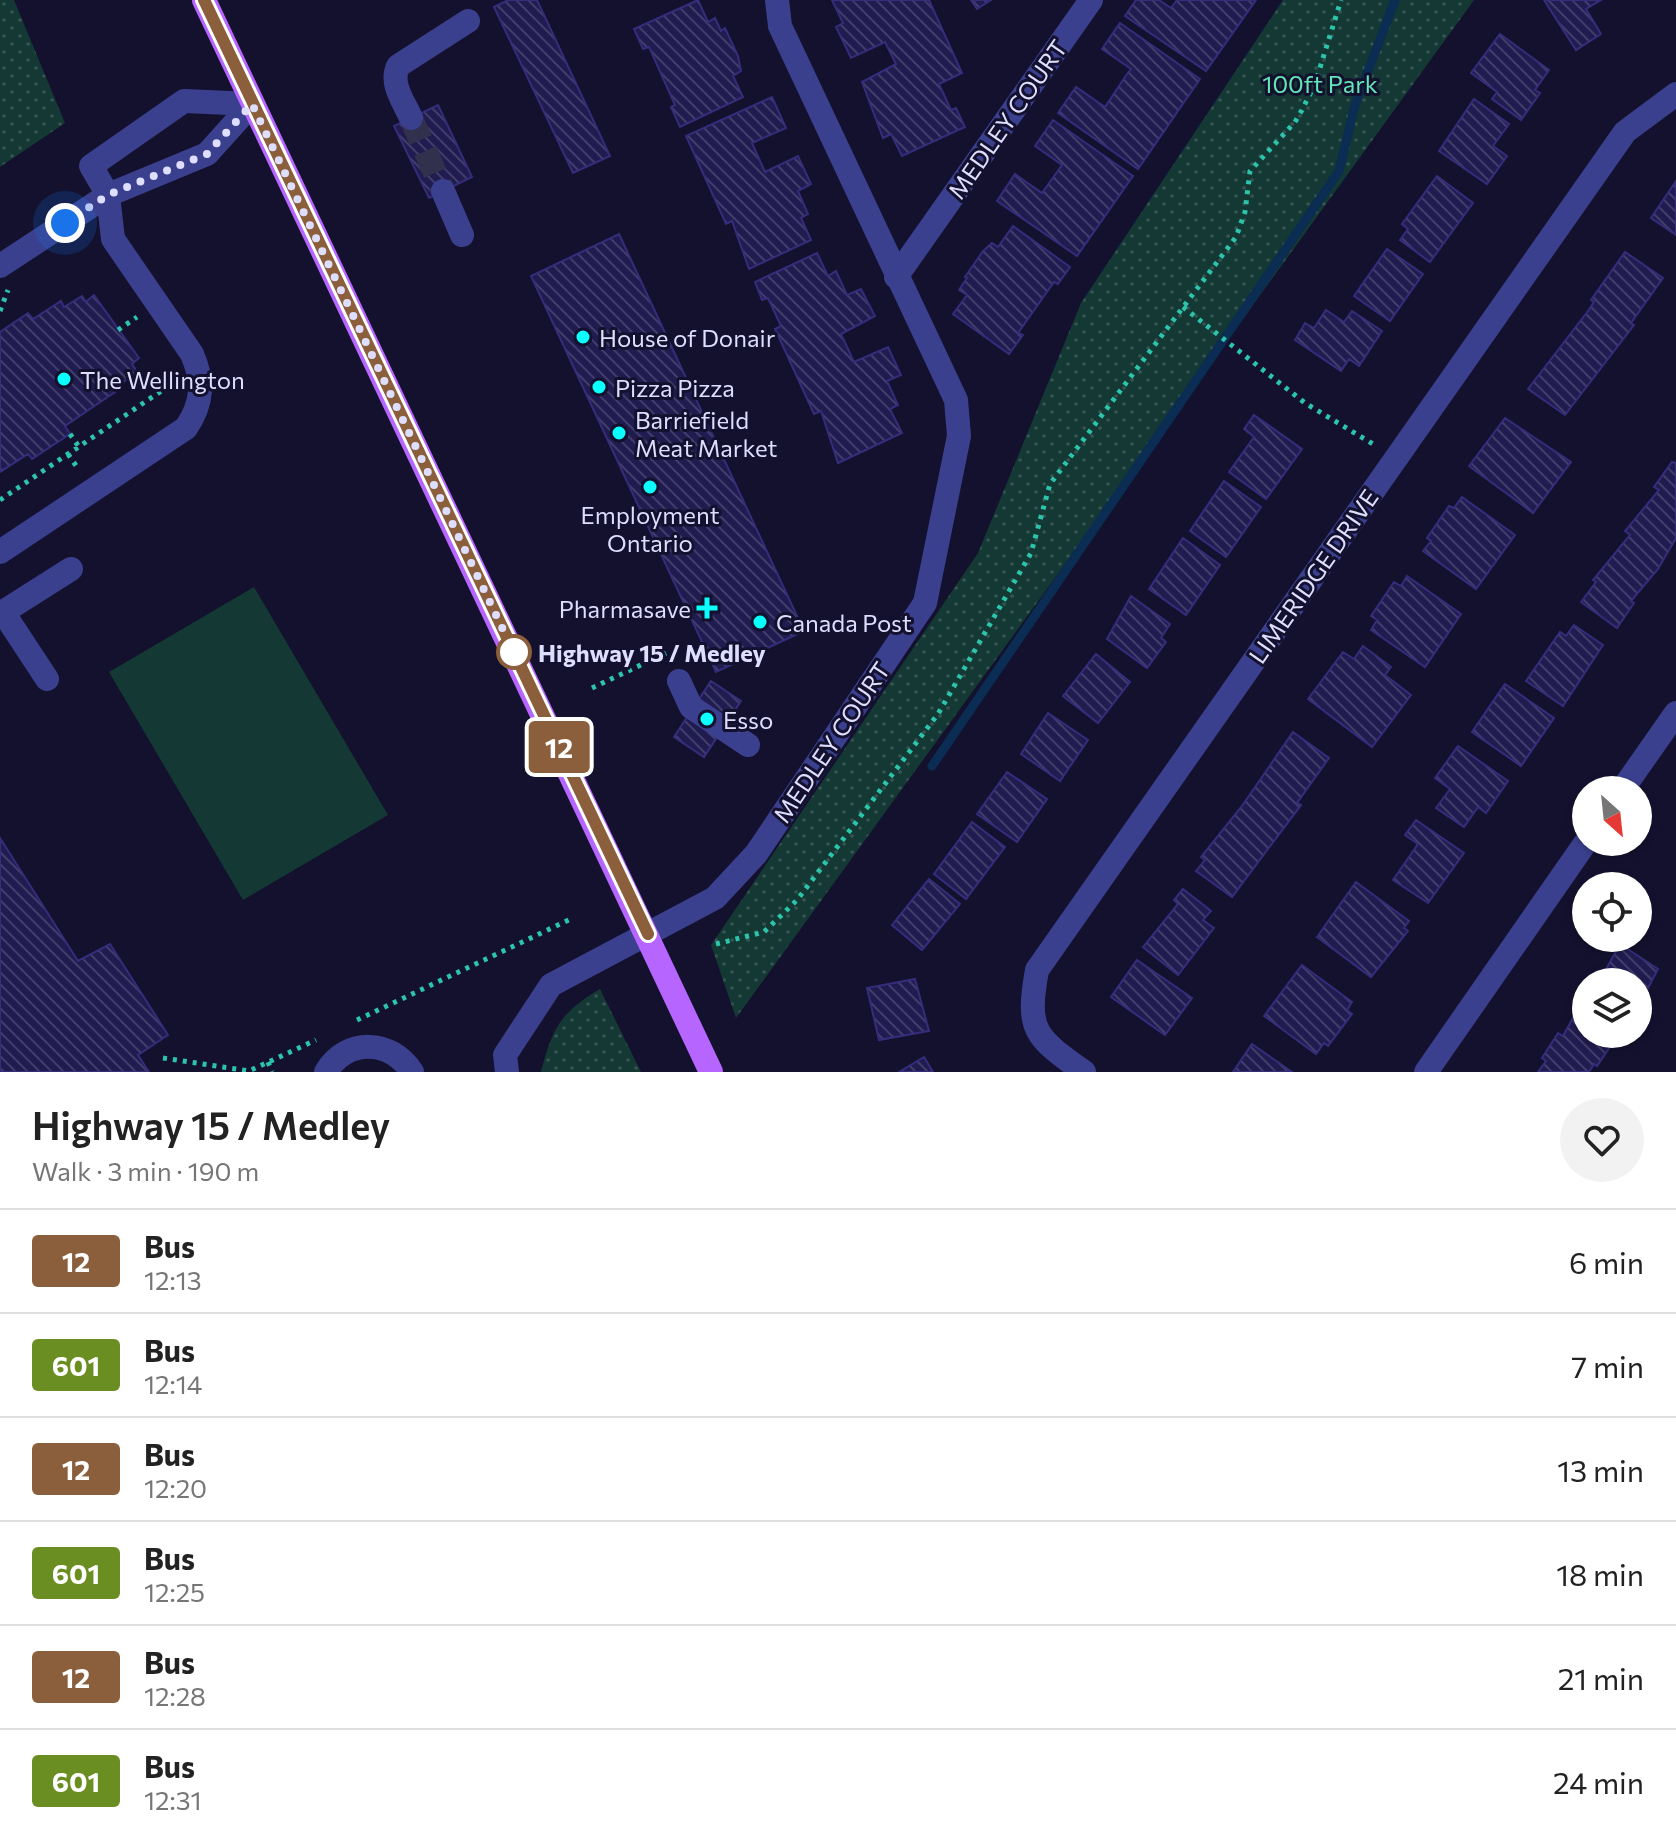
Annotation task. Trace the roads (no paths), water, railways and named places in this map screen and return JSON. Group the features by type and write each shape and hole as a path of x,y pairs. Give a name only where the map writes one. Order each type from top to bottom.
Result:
{"main road":[{"path":"204,0 711,1072"}],"street":[{"name":"MEDLEY COURT","path":"507,1072 505,1055 520,1026 551,985 715,898 756,854 925,603 959,436 956,400 780,26 777,0"},
{"name":"MEDLEY COURT","path":"896,277 1091,0"},
{"path":"411,118 396,86 394,75 398,66 468,21"},
{"name":"LIMERIDGE DRIVE","path":"1084,1072 1045,1044 1029,1011 1037,970 1625,132 1676,94"},
{"path":"0,552 186,428 197,412 201,393 200,373 192,354 113,239 108,195 91,166 184,101 252,104"},
{"path":"5,275 108,195 207,154 252,104"},
{"path":"443,191 462,235"},
{"path":"47,679 2,613 71,569"},
{"path":"679,681 691,707 748,745"},
{"path":"1632,776 1676,713"},
{"path":"1426,1072 1576,856"},
{"path":"326,1072 345,1052 360,1046 377,1046 393,1052 412,1072"}],"waterway":[{"path":"932,766 1339,171 1355,105 1395,0"}],"tunnel":[{"path":"411,118 443,191"}],"place":[{"name":"House of Donair","path":"583,337"},
{"name":"The Wellington","path":"64,379"},
{"name":"Pizza Pizza","path":"599,387"},
{"name":"Barriefield Meat Market","path":"619,433"},
{"name":"Employment Ontario","path":"650,487"},
{"name":"Pharmasave","path":"707,608"},
{"name":"Canada Post","path":"760,622"},
{"name":"Highway 15 / Medley","path":"514,652"},
{"name":"Esso","path":"707,719"}],"park label":[{"name":"100ft Park","path":"1320,83"}]}
